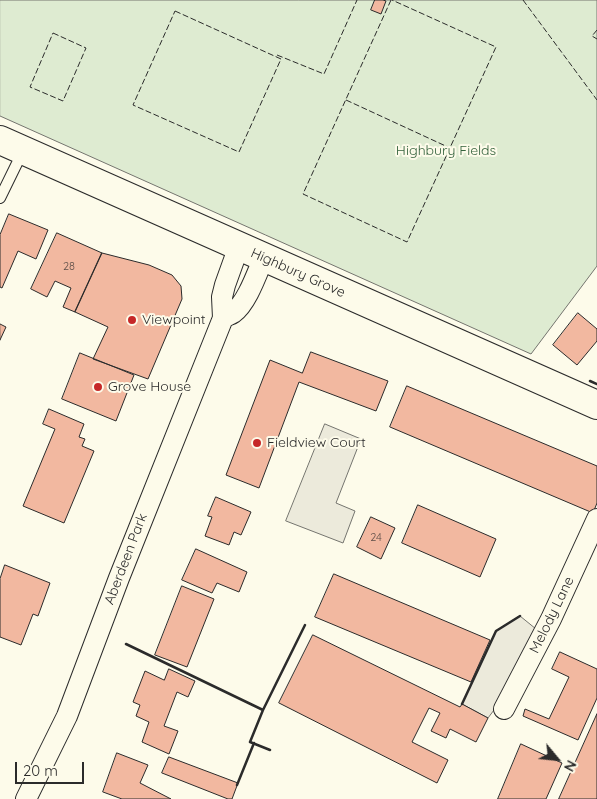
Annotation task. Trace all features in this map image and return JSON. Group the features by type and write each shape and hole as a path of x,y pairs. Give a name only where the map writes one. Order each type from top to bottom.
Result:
{"main road":[{"name":"Highbury Grove","path":"12,145 597,406"}],"street":[{"name":"Aberdeen Park","path":"26,799 67,716 151,495 223,318 222,297 239,246"},
{"name":"Aberdeen Park","path":"223,318 233,313 240,306 251,288 264,257"},
{"name":"Melody Lane","path":"504,709 551,619 597,519"}],"lane":[{"path":"0,198 12,145"}],"green space":[{"name":"Highbury Fields","path":"0,0 597,0 597,266 531,354 0,116"}],"shaded area":[{"path":"325,424 361,439 336,503 355,511 343,543 286,521"},
{"path":"520,616 536,629 497,706 488,718 462,704 496,631"}],"building":[{"path":"375,0 386,1 381,14 371,10"},
{"path":"9,214 48,230 36,259 18,251 2,288 0,287 0,235"},
{"path":"57,233 102,253 75,312 63,307 71,288 55,281 47,297 31,289"},
{"name":"Viewpoint","path":"102,253 149,265 172,275 181,286 182,299 148,379 93,359 108,327 75,312"},
{"path":"578,313 597,329 597,341 577,365 553,345"},
{"path":"0,324 6,327 0,340"},
{"name":"Fieldview Court","path":"311,352 388,381 376,411 299,382 259,488 226,475 270,360 302,373"},
{"name":"Grove House","path":"80,353 134,375 116,421 62,399"},
{"path":"407,386 597,466 597,503 593,513 390,427"},
{"path":"49,409 84,424 79,437 85,439 82,446 94,451 64,523 23,506 55,429 43,424"},
{"path":"216,497 251,512 241,535 234,532 229,545 205,536 212,517 208,516"},
{"path":"418,505 496,539 480,577 402,543"},
{"path":"371,517 395,528 381,559 357,547"},
{"path":"196,549 247,572 239,592 217,583 212,593 182,580"},
{"path":"5,565 50,583 38,616 33,614 21,645 0,637 0,579"},
{"path":"334,574 490,640 471,682 315,617"},
{"path":"182,586 214,599 187,667 155,655"},
{"path":"313,635 460,707 462,704 488,718 476,742 450,729 446,738 431,731 440,713 429,708 412,742 448,760 437,783 279,703"},
{"path":"560,652 597,669 597,698 578,740 523,716 525,709 549,719 569,677 552,669"},
{"path":"169,669 195,681 188,697 177,692 164,726 178,731 169,754 142,742 149,722 136,716 140,705 133,702 145,671 164,680"},
{"path":"597,714 597,799 559,799"},
{"path":"521,744 562,763 546,799 498,799"},
{"path":"117,753 148,765 140,783 171,799 122,799 103,792"},
{"path":"169,757 238,783 232,799 162,773"}],"fence":[{"path":"277,55 324,74 357,0"},
{"path":"391,0 303,194 407,242 496,47 392,0"},
{"path":"523,0 597,100"},
{"path":"175,11 281,59 239,152 133,105 175,11"},
{"path":"597,30 592,36 597,39"},
{"path":"53,33 86,48 63,101 30,87 53,33"},
{"path":"346,100 450,148"}],"wall":[{"path":"590,381 597,384"},
{"path":"462,704 496,631 520,616"},
{"path":"270,750 250,742 263,710 305,625"},
{"path":"126,644 263,710"},
{"path":"237,785 254,743"}],"place":[{"name":"Viewpoint","path":"132,320"},
{"name":"Grove House","path":"98,387"},
{"name":"Fieldview Court","path":"257,443"}]}
